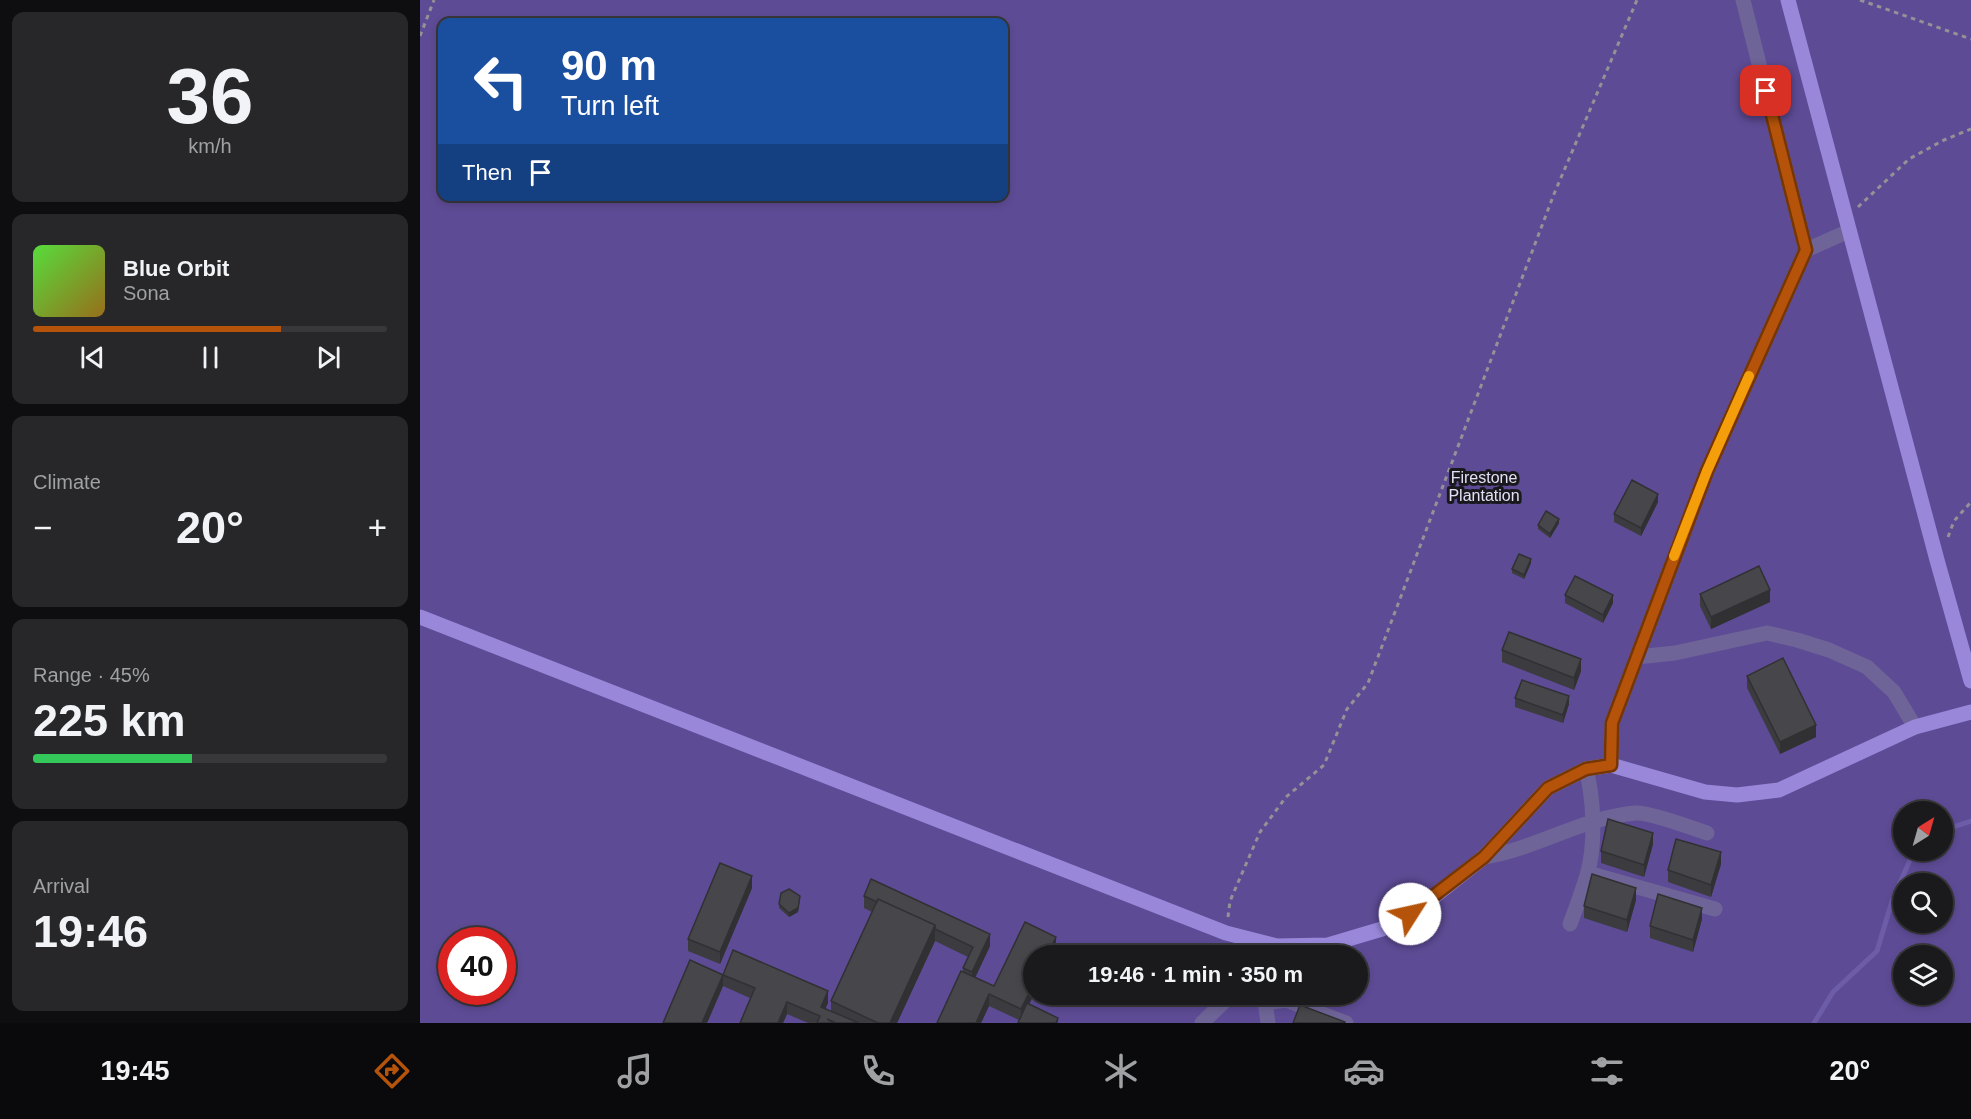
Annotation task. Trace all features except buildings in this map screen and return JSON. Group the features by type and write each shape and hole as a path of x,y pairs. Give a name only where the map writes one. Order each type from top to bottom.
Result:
{"street":[{"path":"1743,0 1806,250"},
{"path":"1788,0 1971,681"},
{"path":"1611,765 1612,723 1707,471 1806,250 1848,224"},
{"path":"420,617 1258,945"},
{"path":"1637,657 1674,653 1767,633 1797,640 1829,650 1867,667 1894,692 1915,727"},
{"path":"1329,945 1392,926 1427,902 1484,857 1548,788 1586,769 1611,765 1704,792 1737,795 1779,790 1915,727 1971,712"},
{"path":"1570,924 1588,873 1593,822 1586,769"},
{"path":"1484,857 1503,854 1593,822 1638,812 1707,833"},
{"path":"1588,873 1715,909"},
{"path":"1202,1023 1221,1005"},
{"path":"1265,1005 1268,1023"},
{"path":"1299,1005 1346,1023"}],"path":[{"path":"420,36 434,0"},
{"path":"1226,933 1230,901 1260,832 1286,797 1324,765 1347,709 1368,683 1554,194 1637,0"},
{"path":"1860,0 1971,39"},
{"path":"1848,224 1909,159 1944,140 1971,129"},
{"path":"1937,560 1954,521 1971,502"}],"green space":[{"name":"Firestone Plantation","path":"420,0 1971,0 1971,1023 420,1023"}],"waterway":[{"path":"1953,827 1971,821"},
{"path":"1814,1023 1833,992 1877,951 1892,901 1910,861"}],"slow traffic":[{"path":"1674,556 1707,471 1749,376"}],"route":[{"path":"1410,914 1484,857 1548,788 1586,769 1611,765 1612,723 1707,471 1806,250 1766,91"}]}
